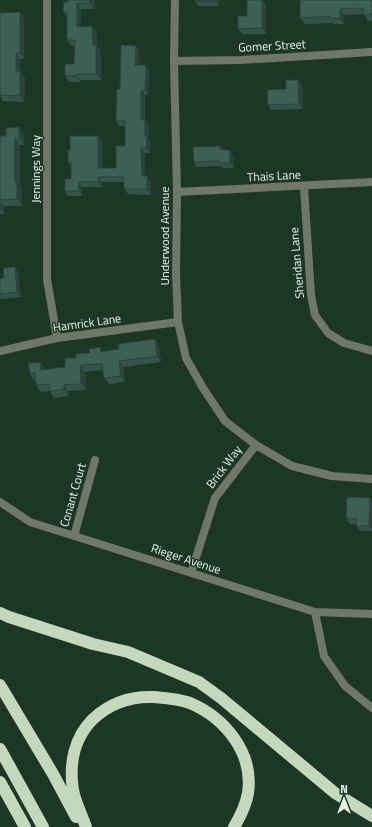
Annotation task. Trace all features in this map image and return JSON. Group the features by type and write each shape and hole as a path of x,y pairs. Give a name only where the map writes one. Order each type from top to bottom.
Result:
{"highway":[{"path":"0,613 93,644 128,652 199,682 222,698 334,793 372,816"},
{"path":"0,685 53,774 82,827"},
{"path":"86,827 73,791 72,760 80,735 88,724 109,706 119,701 146,697 177,700 189,703 214,717 224,725 233,736 245,759 249,785 244,806 234,827"},
{"path":"0,749 43,827"},
{"path":"0,782 25,827"}],"street":[{"name":"Jennings Way","path":"47,0 47,280 57,338"},
{"name":"Underwood Avenue","path":"174,0 177,192 176,274 178,322 186,358 203,388 225,421 256,445 292,466 332,476 372,479"},
{"name":"Gomer Street","path":"174,61 240,60 372,52"},
{"name":"Thais Lane","path":"177,192 372,182"},
{"name":"Sheridan Lane","path":"304,186 310,295 315,315 328,333 344,343 372,351"},
{"name":"Hamrick Lane","path":"0,351 57,338 178,322"},
{"name":"Brick Way","path":"191,573 215,498 256,445"},
{"name":"Conant Court","path":"74,536 95,460"},
{"name":"Rieger Avenue","path":"0,502 30,522 315,612 372,614"},
{"path":"315,612 324,656 345,686 372,708"}],"building":[{"path":"68,0 90,0 90,3 77,3 77,27 92,26 93,45 96,45 96,74 76,74 76,76 65,75 65,64 74,64 75,40 67,40 67,13 63,12 64,2 68,2"},
{"path":"215,0 215,1 195,1"},
{"path":"247,0 262,0 262,28 238,29 238,16 247,16"},
{"path":"300,0 372,0 372,14 364,15 363,8 340,9 340,18 329,18 329,16 300,18"},
{"path":"20,12 20,53 16,53 16,71 20,71 20,96 0,95 0,13"},
{"path":"121,45 136,46 135,65 146,65 145,90 141,90 141,120 145,120 145,136 147,136 146,148 141,148 142,176 147,176 147,189 124,189 124,177 98,177 98,182 79,182 79,191 65,191 65,179 71,179 71,162 68,162 70,136 98,136 98,168 116,168 116,146 125,146 125,121 116,121 117,89 120,89"},
{"path":"286,80 298,80 299,104 268,105 267,90 286,89"},
{"path":"19,127 19,138 15,138 14,150 17,199 0,200 0,136 6,136 6,128"},
{"path":"220,146 220,150 230,150 230,163 219,163 219,161 194,162 193,147"},
{"path":"15,267 17,292 0,294 0,279 4,278 3,268"},
{"path":"155,339 157,356 119,361 121,376 104,378 102,364 80,365 81,384 64,385 64,389 50,391 49,384 36,385 35,373 30,374 28,363 40,362 41,370 65,367 65,358 76,358 76,354 90,353 89,349 100,347 101,352 119,349 118,344"},
{"path":"347,497 370,498 369,526 356,526 357,519 346,518"}]}
